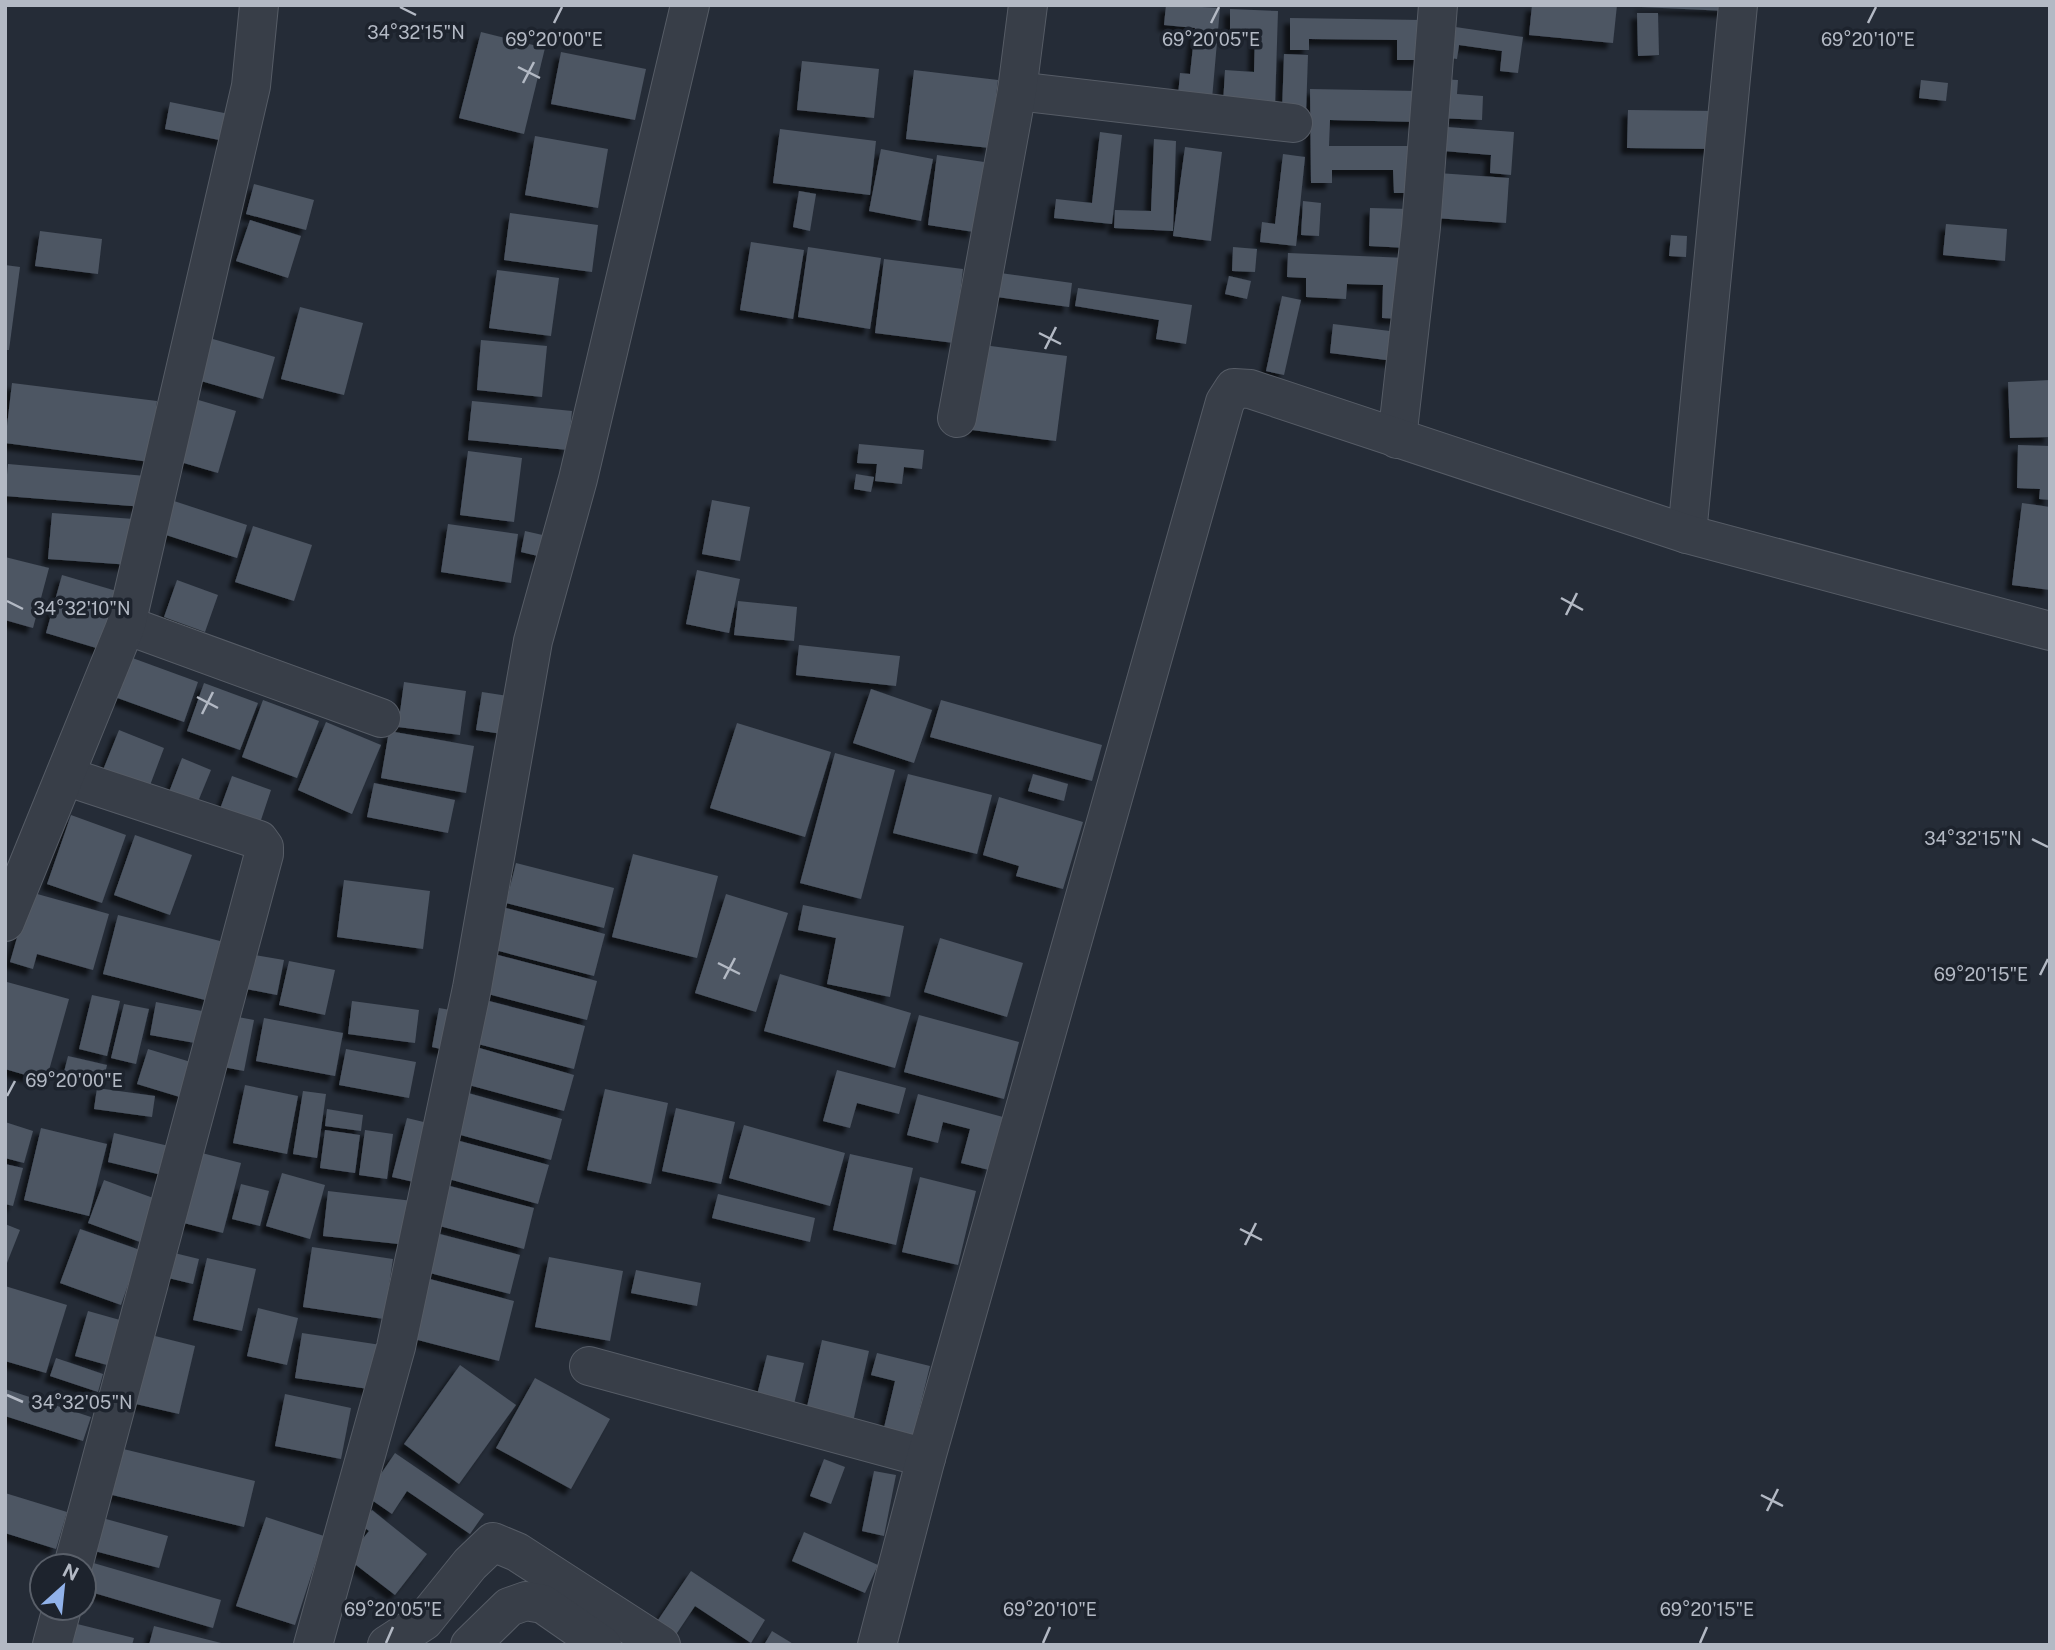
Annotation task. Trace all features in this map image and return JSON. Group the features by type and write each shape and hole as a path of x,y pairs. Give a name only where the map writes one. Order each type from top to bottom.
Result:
{"street":[{"path":"5,922 126,625 251,86 259,5"},
{"path":"313,1645 396,1347 472,988 533,641 578,479 690,5"},
{"path":"957,418 1017,92 1028,5"},
{"path":"1397,439 1421,227 1438,5"},
{"path":"1687,534 1738,5"},
{"path":"1017,92 1293,123"},
{"path":"877,1645 926,1458 1224,402 1234,388 1250,389 1687,534 2050,631"},
{"path":"126,625 381,718"},
{"path":"65,776 259,841 264,847 77,1552"},
{"path":"589,1366 926,1458"},
{"path":"387,1645 425,1621 470,1564 494,1542 517,1552 661,1645"},
{"path":"470,1645 509,1607 526,1601 543,1604 602,1645"},
{"path":"52,1645 58,1622"}],"building":[{"path":"1166,5 1220,8 1212,99 1178,96 1180,73 1190,74 1195,28 1164,25"},
{"path":"1532,5 1617,5 1613,43 1529,35"},
{"path":"1727,5 1727,11 1641,7"},
{"path":"1230,9 1278,11 1275,106 1223,104 1225,70 1254,72 1255,32 1230,31"},
{"path":"1637,13 1658,13 1659,55 1638,56"},
{"path":"1290,18 1422,20 1422,60 1397,60 1397,40 1309,39 1309,50 1290,50"},
{"path":"1442,25 1523,37 1518,73 1500,71 1502,51 1459,45 1457,59 1438,56"},
{"path":"481,32 545,48 524,134 459,118"},
{"path":"561,52 646,69 635,120 551,104"},
{"path":"1284,54 1308,55 1306,113 1282,112"},
{"path":"802,61 879,69 874,118 797,110"},
{"path":"914,70 998,80 990,148 906,139"},
{"path":"1439,79 1458,80 1457,94 1483,96 1482,120 1438,118"},
{"path":"1921,80 1948,83 1946,101 1919,98"},
{"path":"1310,89 1418,91 1418,122 1330,120 1329,146 1411,146 1412,193 1394,193 1393,170 1332,170 1332,183 1311,183"},
{"path":"170,102 229,114 224,141 165,129"},
{"path":"1628,110 1719,111 1719,149 1627,148"},
{"path":"1434,126 1514,132 1511,175 1490,173 1491,155 1432,150"},
{"path":"780,129 876,141 870,195 773,183"},
{"path":"1100,132 1122,135 1112,224 1054,218 1056,199 1092,203"},
{"path":"535,136 608,149 598,208 525,195"},
{"path":"1154,139 1176,141 1173,231 1114,228 1115,210 1151,211"},
{"path":"1185,147 1222,152 1211,241 1173,236"},
{"path":"881,149 933,159 921,221 869,211"},
{"path":"1283,154 1305,157 1296,246 1260,242 1262,222 1275,224"},
{"path":"937,155 984,162 974,232 928,225"},
{"path":"1438,173 1509,178 1506,223 1435,218"},
{"path":"254,184 314,200 306,230 246,214"},
{"path":"799,191 816,194 810,231 793,227"},
{"path":"1303,201 1321,203 1319,236 1301,235"},
{"path":"1370,208 1410,209 1408,248 1369,246"},
{"path":"510,213 598,225 592,272 504,260"},
{"path":"250,220 301,236 288,278 236,261"},
{"path":"1946,224 2007,229 2005,261 1943,255"},
{"path":"40,231 102,239 98,274 35,266"},
{"path":"1671,235 1687,236 1686,257 1669,256"},
{"path":"751,242 804,250 793,319 740,310"},
{"path":"808,247 881,258 870,329 798,317"},
{"path":"1233,247 1257,249 1255,272 1232,271"},
{"path":"1288,253 1407,258 1405,319 1382,318 1383,285 1347,284 1346,299 1306,297 1306,278 1287,277"},
{"path":"884,259 963,269 954,343 875,333"},
{"path":"5,265 20,267 9,350 5,350"},
{"path":"497,270 559,278 551,336 489,328"},
{"path":"993,272 1072,283 1069,307 990,296"},
{"path":"1229,276 1251,281 1247,299 1225,294"},
{"path":"1078,288 1192,305 1186,344 1156,339 1159,320 1075,306"},
{"path":"1282,296 1301,300 1284,375 1266,371"},
{"path":"300,307 363,323 344,395 281,379"},
{"path":"1333,324 1406,333 1402,362 1330,353"},
{"path":"206,337 275,357 263,399 194,379"},
{"path":"481,340 547,346 542,397 477,390"},
{"path":"983,345 1067,356 1056,441 972,430"},
{"path":"2050,380 2050,437 2010,438 2008,382"},
{"path":"12,383 157,401 150,462 5,443"},
{"path":"195,399 236,411 218,473 177,461"},
{"path":"472,401 572,411 568,450 468,440"},
{"path":"859,444 924,450 922,469 904,467 902,484 875,481 877,464 857,463"},
{"path":"2018,445 2050,446 2050,500 2039,499 2040,489 2017,488"},
{"path":"468,451 522,458 514,522 460,515"},
{"path":"8,464 146,476 144,507 5,496"},
{"path":"856,474 874,477 871,492 854,489"},
{"path":"712,500 750,507 740,561 702,554"},
{"path":"174,501 247,525 237,558 163,534"},
{"path":"2022,503 2050,507 2050,590 2012,585"},
{"path":"52,513 134,519 131,565 48,559"},
{"path":"448,524 518,534 511,583 441,572"},
{"path":"253,526 312,545 294,601 235,582"},
{"path":"525,531 547,536 542,557 521,552"},
{"path":"5,557 49,568 33,628 5,620"},
{"path":"697,570 740,579 729,633 686,624"},
{"path":"62,575 120,592 103,650 46,633"},
{"path":"177,580 218,595 205,632 164,617"},
{"path":"738,601 797,607 794,641 734,635"},
{"path":"799,645 900,656 896,686 796,675"},
{"path":"127,656 198,682 184,722 112,696"},
{"path":"404,682 466,691 460,735 398,727"},
{"path":"204,683 258,703 240,750 187,731"},
{"path":"871,689 932,710 914,763 853,743"},
{"path":"482,692 508,696 502,734 476,730"},
{"path":"263,700 319,721 297,778 242,757"},
{"path":"941,700 1102,745 1092,781 930,737"},
{"path":"326,722 381,745 352,814 298,790"},
{"path":"737,723 831,752 805,837 710,808"},
{"path":"119,730 164,748 149,788 103,770"},
{"path":"389,731 474,746 466,793 381,778"},
{"path":"835,753 895,770 861,899 800,883"},
{"path":"182,758 211,770 197,804 169,792"},
{"path":"908,774 992,795 977,854 893,833"},
{"path":"1033,774 1068,784 1064,801 1028,791"},
{"path":"232,776 271,790 260,823 220,809"},
{"path":"374,783 455,800 448,833 367,817"},
{"path":"999,797 1083,822 1063,889 1016,876 1019,866 983,855"},
{"path":"71,815 126,835 102,903 47,884"},
{"path":"135,835 192,855 170,915 114,895"},
{"path":"633,854 718,876 697,958 612,937"},
{"path":"516,863 614,888 604,928 506,903"},
{"path":"344,880 430,891 423,949 337,937"},
{"path":"30,892 109,914 93,970 37,954 33,969 10,962"},
{"path":"726,894 788,913 756,1012 695,993"},
{"path":"803,905 904,926 890,997 827,984 836,938 798,930"},
{"path":"506,908 605,934 594,976 495,950"},
{"path":"118,915 224,942 209,1001 103,974"},
{"path":"940,938 1023,963 1007,1017 924,992"},
{"path":"242,953 284,960 277,995 236,987"},
{"path":"498,955 597,981 587,1020 488,994"},
{"path":"289,961 335,970 325,1015 279,1005"},
{"path":"780,974 911,1013 895,1068 764,1031"},
{"path":"7,982 69,999 46,1081 5,1069"},
{"path":"92,995 120,1001 107,1056 79,1049"},
{"path":"352,1001 419,1010 415,1043 348,1034"},
{"path":"489,1001 585,1026 574,1069 478,1044"},
{"path":"156,1002 202,1011 195,1043 150,1035"},
{"path":"124,1004 149,1009 136,1064 111,1058"},
{"path":"439,1008 456,1011 449,1051 432,1047"},
{"path":"222,1014 254,1020 244,1071 213,1065"},
{"path":"919,1015 1019,1042 1004,1099 904,1072"},
{"path":"264,1018 343,1033 335,1076 256,1061"},
{"path":"476,1047 574,1075 564,1111 465,1084"},
{"path":"148,1049 194,1063 183,1098 137,1084"},
{"path":"346,1049 416,1062 409,1098 339,1085"},
{"path":"68,1056 107,1065 103,1082 64,1072"},
{"path":"837,1070 906,1088 899,1114 857,1103 850,1128 823,1121"},
{"path":"245,1085 298,1096 287,1154 233,1143"},
{"path":"97,1088 155,1096 152,1117 94,1109"},
{"path":"605,1089 668,1103 651,1184 587,1170"},
{"path":"303,1091 326,1094 317,1158 293,1154"},
{"path":"468,1093 562,1119 551,1160 457,1134"},
{"path":"918,1094 1003,1117 989,1170 961,1163 970,1129 943,1122 938,1143 907,1135"},
{"path":"676,1108 735,1122 721,1184 662,1171"},
{"path":"327,1109 363,1115 361,1131 325,1126"},
{"path":"407,1118 432,1124 418,1183 392,1177"},
{"path":"5,1122 33,1131 24,1163 5,1158"},
{"path":"744,1125 845,1153 830,1206 729,1178"},
{"path":"41,1128 107,1144 89,1216 24,1200"},
{"path":"325,1130 360,1135 355,1173 320,1168"},
{"path":"365,1130 393,1134 387,1179 359,1175"},
{"path":"114,1133 173,1147 166,1176 108,1162"},
{"path":"456,1140 549,1165 538,1204 445,1178"},
{"path":"190,1150 241,1163 223,1233 172,1220"},
{"path":"850,1154 913,1168 896,1245 833,1230"},
{"path":"5,1164 23,1168 13,1206 5,1204"},
{"path":"282,1173 325,1185 310,1239 266,1226"},
{"path":"920,1177 976,1191 958,1265 902,1252"},
{"path":"104,1180 156,1199 140,1242 88,1223"},
{"path":"241,1184 269,1191 260,1226 232,1219"},
{"path":"446,1185 534,1208 524,1249 436,1225"},
{"path":"328,1191 413,1201 408,1245 323,1236"},
{"path":"718,1194 815,1218 810,1242 712,1218"},
{"path":"5,1224 20,1230 5,1268"},
{"path":"80,1229 140,1250 121,1305 60,1283"},
{"path":"436,1233 520,1255 510,1294 426,1272"},
{"path":"312,1247 393,1259 384,1319 303,1307"},
{"path":"162,1250 199,1259 193,1284 156,1275"},
{"path":"549,1257 623,1271 610,1341 535,1327"},
{"path":"207,1258 256,1269 242,1331 193,1320"},
{"path":"636,1270 701,1283 697,1306 631,1293"},
{"path":"426,1278 514,1301 499,1361 410,1338"},
{"path":"5,1286 67,1305 46,1373 5,1361"},
{"path":"258,1308 298,1318 287,1365 247,1356"},
{"path":"88,1311 120,1320 107,1365 75,1356"},
{"path":"139,1332 195,1346 179,1414 123,1401"},
{"path":"302,1333 381,1345 375,1390 295,1378"},
{"path":"822,1340 869,1351 853,1422 806,1411"},
{"path":"877,1353 930,1366 911,1443 882,1436 895,1381 871,1375"},
{"path":"767,1355 804,1363 794,1404 757,1395"},
{"path":"56,1358 103,1374 98,1392 50,1376"},
{"path":"460,1365 516,1405 459,1484 404,1444"},
{"path":"535,1378 610,1419 571,1489 496,1448"},
{"path":"5,1389 91,1417 83,1441 5,1416"},
{"path":"285,1394 351,1408 341,1459 275,1446"},
{"path":"111,1446 255,1481 244,1527 100,1492"},
{"path":"395,1453 484,1514 470,1534 407,1491 392,1514 366,1496"},
{"path":"824,1459 845,1467 831,1504 810,1496"},
{"path":"874,1471 896,1475 884,1536 862,1531"},
{"path":"5,1493 67,1512 56,1549 5,1533"},
{"path":"372,1510 427,1554 395,1595 347,1558 369,1531 361,1525"},
{"path":"95,1516 168,1536 159,1568 87,1549"},
{"path":"266,1517 324,1536 295,1625 236,1606"},
{"path":"804,1532 878,1565 865,1593 792,1561"},
{"path":"98,1564 221,1600 213,1628 98,1594"},
{"path":"691,1571 765,1620 751,1643 695,1606 675,1636 656,1623"},
{"path":"69,1622 134,1638 132,1645 63,1645"},
{"path":"154,1626 225,1644 225,1645 149,1645"},
{"path":"772,1631 795,1645 764,1645"}]}
